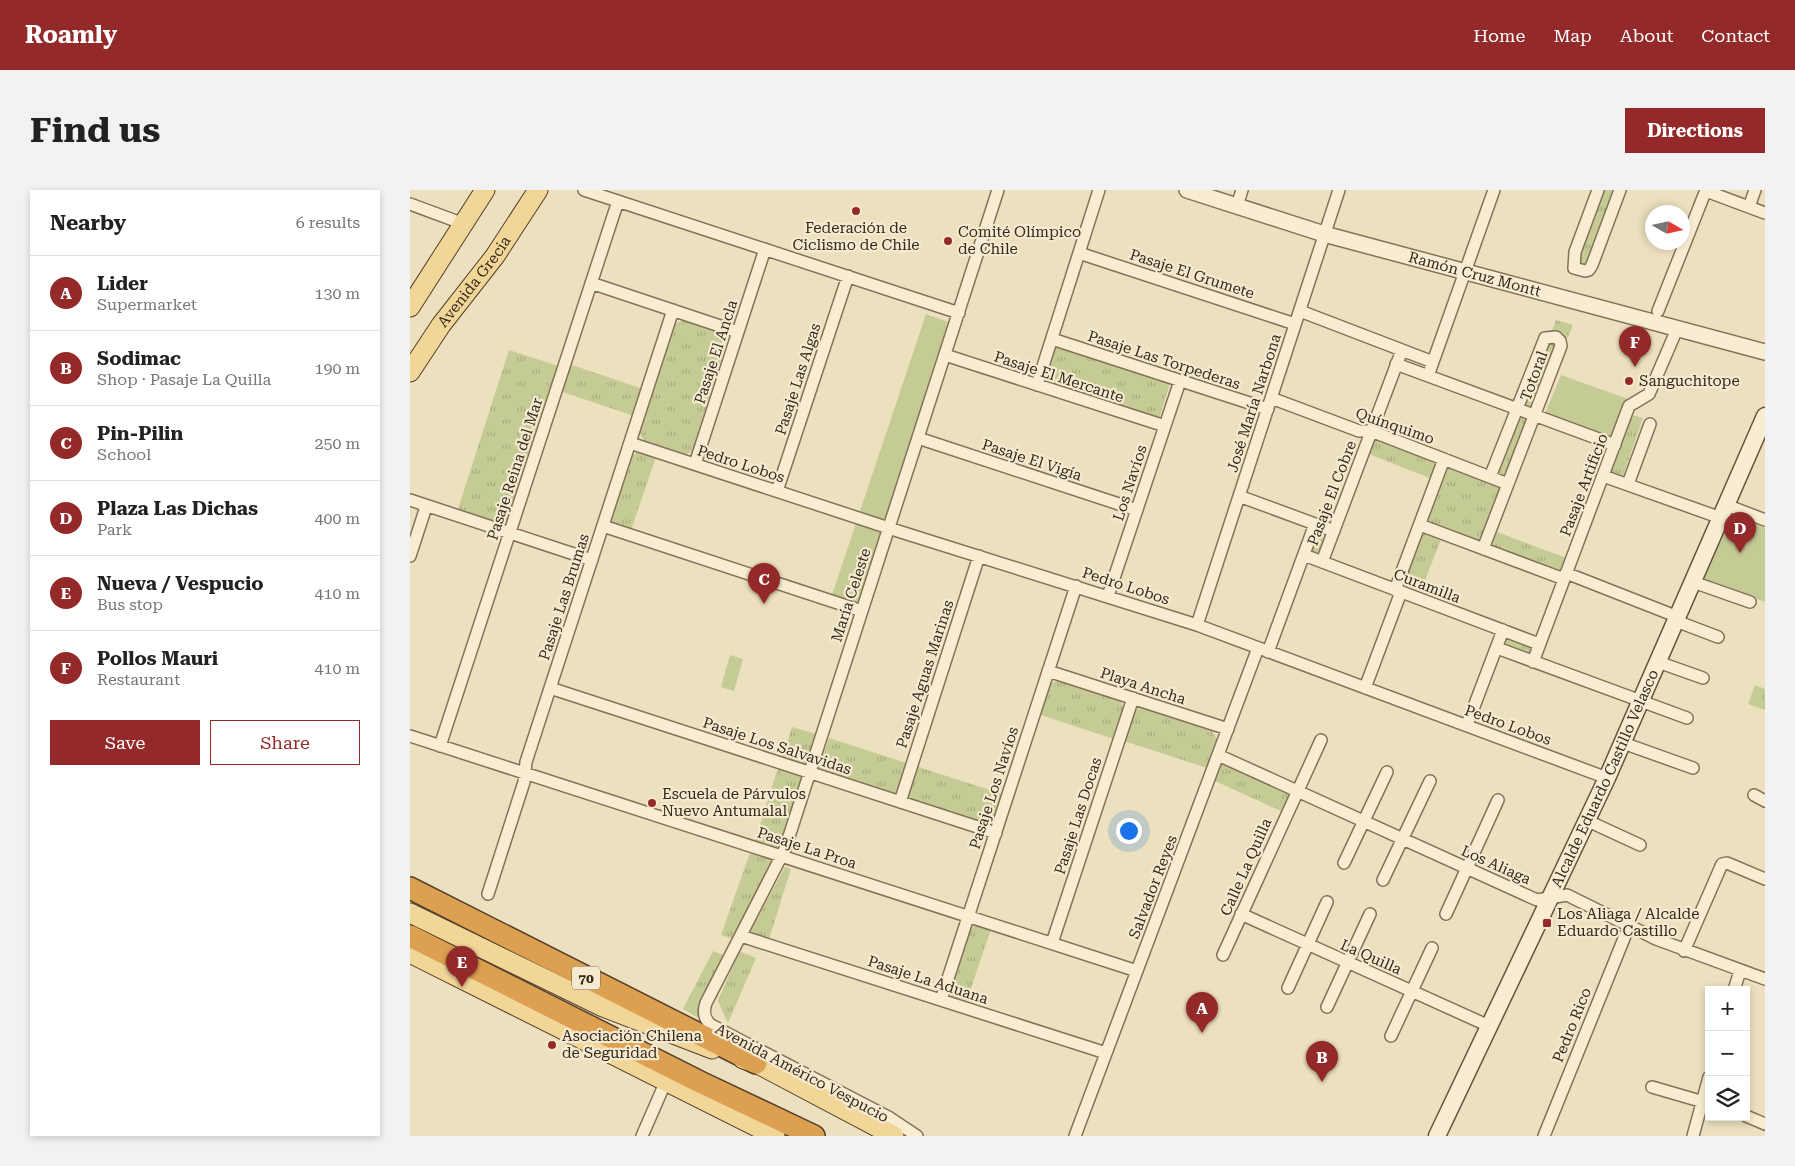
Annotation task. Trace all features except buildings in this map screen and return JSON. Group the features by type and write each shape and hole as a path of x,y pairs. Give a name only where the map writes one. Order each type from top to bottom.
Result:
{"highway":[{"name":"70","path":"414,890 756,1064"},
{"path":"410,936 790,1133 814,1136"}],"main road":[{"path":"410,307 485,190"},
{"name":"Avenida Grecia","path":"410,372 446,317 495,256 538,190"},
{"name":"Alcalde Eduardo Castillo Velasco","path":"1437,1136 1588,821 1765,416"},
{"name":"Avenida Américo Vespucio","path":"410,913 603,1007 670,1034 756,1064 894,1136"},
{"path":"410,953 666,1081 790,1133"}],"street":[{"path":"584,190 959,313"},
{"name":"María Celeste","path":"708,999 782,856 998,190"},
{"path":"1037,385 1099,190"},
{"name":"Ramón Cruz Montt","path":"1187,190 1324,234 1765,352"},
{"path":"1237,206 1242,190"},
{"name":"José María Narbona","path":"1197,625 1339,190"},
{"path":"1428,376 1494,190"},
{"path":"1598,190 1575,252 1573,263 1574,268 1578,270 1585,271 1592,265 1620,190"},
{"path":"1658,311 1706,190 1765,213"},
{"path":"1749,207 1755,190"},
{"name":"Pasaje Reina del Mar","path":"440,746 618,201"},
{"path":"410,204 464,224"},
{"name":"Pasaje El Ancla","path":"695,464 765,249"},
{"name":"Pasaje El Grumete","path":"1079,253 1295,324"},
{"name":"Pasaje Las Algas","path":"777,492 848,276"},
{"path":"591,283 738,332"},
{"name":"Pasaje Las Brumas","path":"488,894 524,782 526,762 673,310"},
{"path":"1300,311 1433,362"},
{"name":"Pasaje Artificio","path":"1532,662 1630,406 1649,394 1676,329"},
{"name":"Totoral","path":"1483,549 1561,346 1560,341 1556,337 1545,338 1490,477"},
{"name":"Pasaje Las Torpederas","path":"1052,339 1180,380 1269,403"},
{"name":"Pasaje El Cobre","path":"1322,562 1402,350"},
{"name":"Pasaje El Mercante","path":"945,355 1165,426"},
{"path":"1396,364 1615,445"},
{"name":"Los Navíos","path":"1108,596 1180,380"},
{"name":"Quínquimo","path":"1269,403 1360,431 1371,432 1508,484"},
{"path":"1628,484 1650,424"},
{"name":"Pasaje El Vigía","path":"918,438 1137,510"},
{"name":"Pedro Lobos","path":"630,443 889,528 1197,625 1607,778"},
{"path":"1365,688 1444,460"},
{"path":"1603,476 1724,512 1765,520"},
{"path":"1240,496 1334,531"},
{"path":"410,500 426,507 592,560"},
{"path":"410,556 426,507"},
{"name":"Pasaje El Cobre","path":"1263,650 1316,524"},
{"path":"1420,525 1483,549 1565,576 1677,619 1718,637"},
{"path":"603,526 862,612"},
{"name":"Curamilla","path":"1304,555 1539,644"},
{"name":"Pasaje Aguas Marinas","path":"900,802 979,556"},
{"path":"1693,582 1750,602"},
{"name":"Pasaje Los Navíos","path":"941,1000 1076,586"},
{"path":"1466,725 1503,630"},
{"path":"1496,648 1686,718"},
{"name":"Salvador Reyes","path":"1075,1136 1228,729 1263,650"},
{"path":"1658,662 1703,678"},
{"name":"Playa Ancha","path":"1048,671 1228,729"},
{"name":"Pasaje Los Salvavidas","path":"550,688 996,833"},
{"name":"Pasaje Las Docas","path":"1052,943 1132,698"},
{"name":"Pasaje La Proa","path":"410,736 1137,971"},
{"name":"Calle La Quilla","path":"1223,955 1321,740"},
{"path":"1623,743 1693,768"},
{"name":"Los Aliaga","path":"1218,755 1537,900 1567,895 1684,951 1765,980"},
{"path":"1344,863 1387,772"},
{"path":"1383,880 1430,781"},
{"path":"1754,796 1765,801"},
{"path":"1446,914 1498,800"},
{"path":"1588,821 1640,845"},
{"path":"1684,951 1720,866 1728,863 1765,879"},
{"path":"1288,988 1327,902"},
{"name":"La Quilla","path":"1242,914 1489,1026"},
{"path":"1327,1007 1370,914"},
{"name":"Pedro Rico","path":"1544,1136 1629,926"},
{"name":"Pasaje La Aduana","path":"741,936 1106,1053"},
{"path":"1391,1036 1432,948"},
{"path":"1735,986 1740,971"},
{"name":"Avenida Américo Vespucio","path":"708,999 704,1016 712,1026 890,1118 917,1136"},
{"path":"642,1136 666,1081"},
{"path":"1652,1088 1705,1103 1693,1136"},
{"path":"1750,1118 1765,1124"}],"green space":[{"path":"1601,190 1616,190 1589,265 1576,261"},
{"path":"926,314 948,322 860,604 832,595"},
{"path":"683,320 723,333 727,339 693,450 687,455 644,441 640,433 673,325"},
{"path":"1556,320 1573,325 1535,412 1522,407"},
{"path":"1055,345 1170,383 1159,419 1043,381"},
{"path":"509,350 558,366 506,528 457,512"},
{"path":"569,364 643,389 634,416 560,391"},
{"path":"1561,375 1628,399 1612,441 1544,416"},
{"path":"1519,414 1537,420 1513,480 1498,473"},
{"path":"1629,414 1643,418 1622,479 1605,473"},
{"path":"1375,437 1439,462 1432,479 1369,454"},
{"path":"639,451 656,457 631,530 608,523 630,457"},
{"path":"1447,463 1506,486 1483,545 1423,523"},
{"path":"1731,516 1765,528 1765,602 1704,579"},
{"path":"1317,530 1328,534 1320,557 1309,554"},
{"path":"1423,532 1441,539 1421,591 1404,584"},
{"path":"1497,532 1566,558 1561,572 1491,547"},
{"path":"1506,634 1534,645 1530,658 1502,647"},
{"path":"730,655 743,659 734,691 721,687"},
{"path":"1058,681 1120,700 1124,709 1114,739 1041,715 1049,684"},
{"path":"1755,685 1765,689 1765,710 1748,704"},
{"path":"1141,707 1212,731 1217,739 1207,768 1124,741 1135,711"},
{"path":"792,727 816,734 805,767 782,759"},
{"path":"829,738 1002,794 992,822 985,824 817,771"},
{"path":"1222,763 1289,793 1281,811 1213,780"},
{"path":"778,768 803,776 779,852 754,844"},
{"path":"750,853 773,860 734,939 721,935"},
{"path":"785,867 791,869 769,939 749,933"},
{"path":"977,924 991,929 966,1003 951,998 950,992 969,929"},
{"path":"713,951 726,956 698,1013 700,1019 683,1009"},
{"path":"739,951 756,958 728,1023 718,1001"}],"place":[{"name":"Federación de Ciclismo de Chile","path":"856,211"},
{"name":"Comité Olímpico de Chile","path":"948,241"},
{"name":"Pollos Mauri","path":"1635,367"},
{"name":"Sanguchitope","path":"1629,381"},
{"name":"Plaza Las Dichas","path":"1740,553"},
{"name":"Pin-Pilin","path":"764,604"},
{"name":"Escuela de Párvulos Nuevo Antumalal","path":"652,803"},
{"name":"Los Aliaga / Alcalde Eduardo Castillo","path":"1547,923"},
{"name":"Nueva / Vespucio","path":"462,987"},
{"name":"Lider","path":"1202,1033"},
{"name":"Asociación Chilena de Seguridad","path":"552,1045"},
{"name":"Sodimac","path":"1322,1082"}]}
